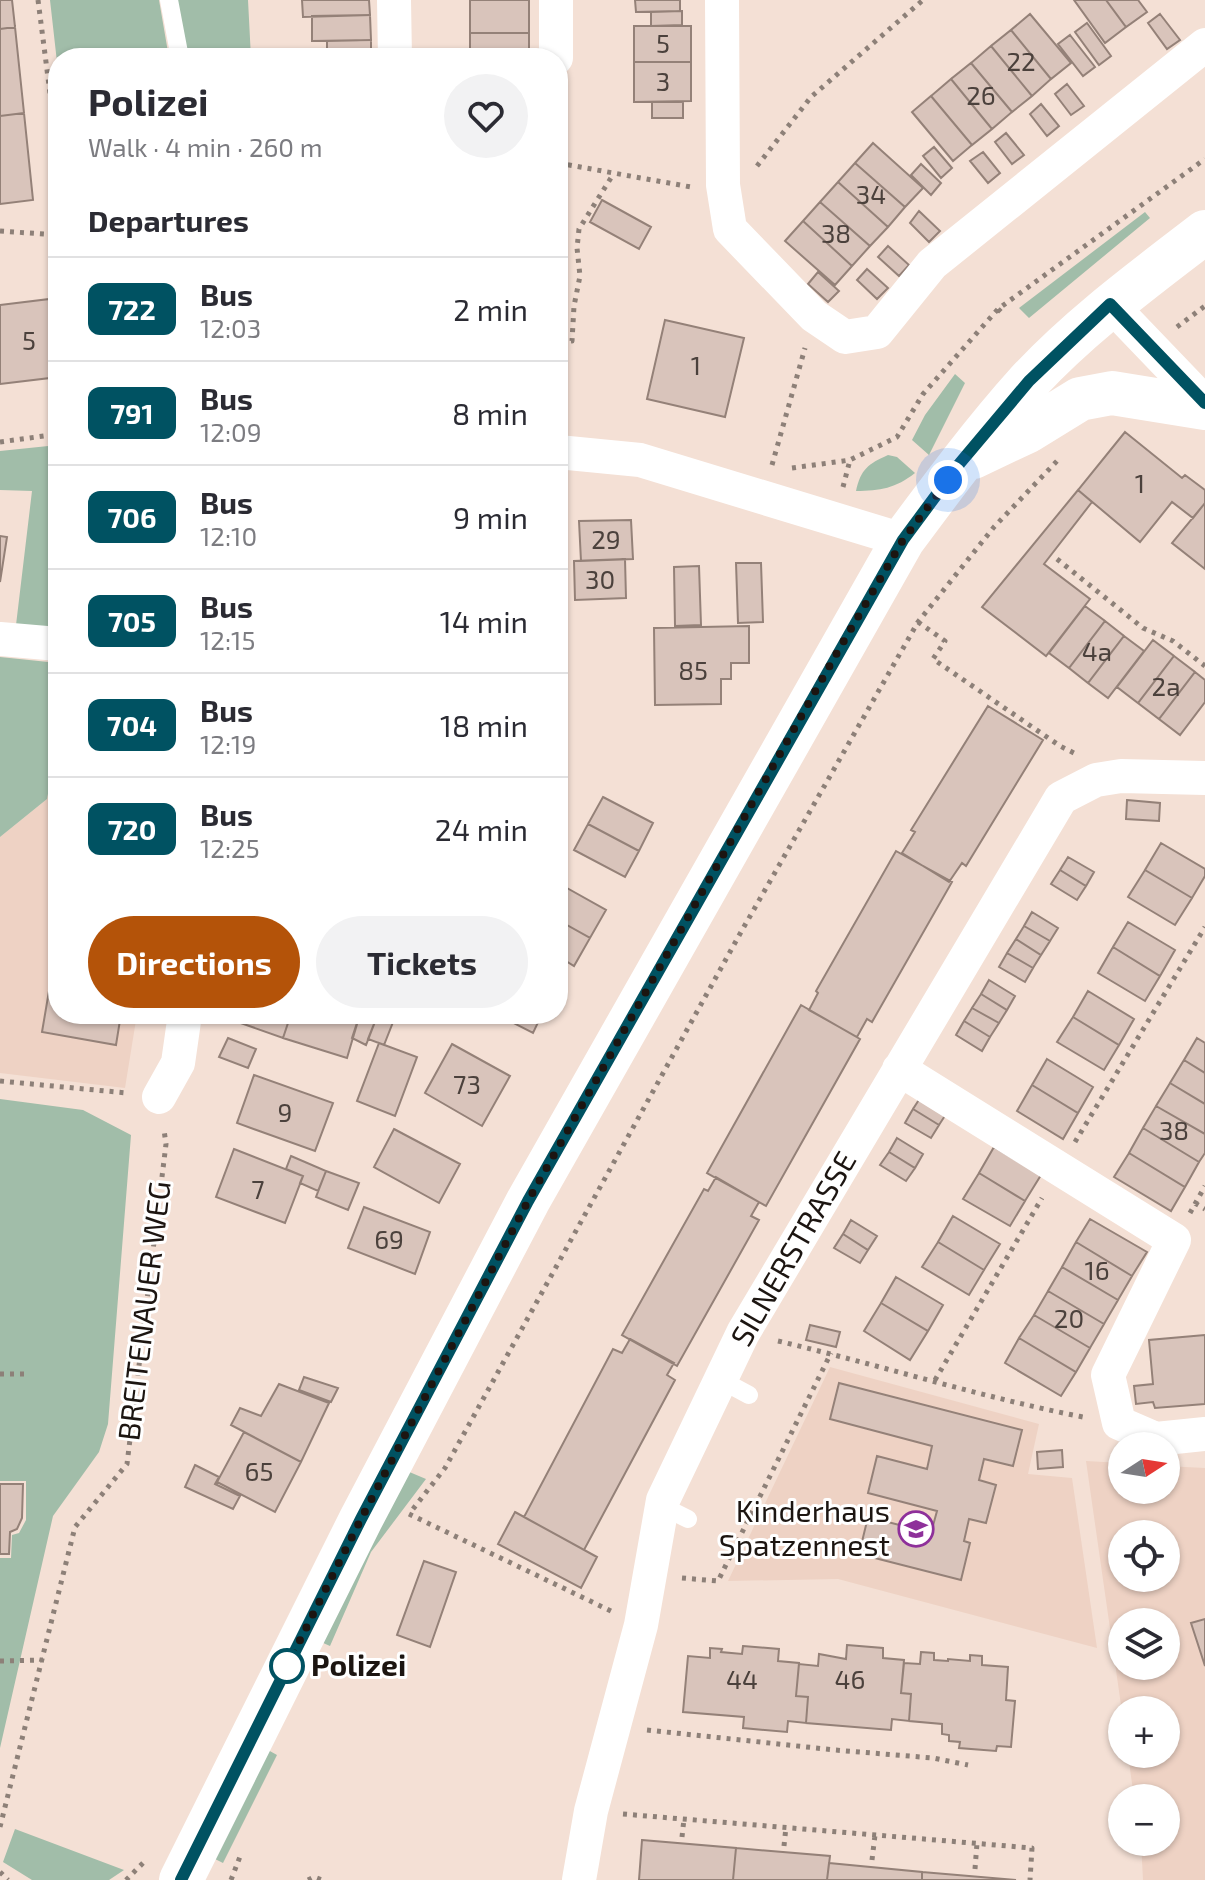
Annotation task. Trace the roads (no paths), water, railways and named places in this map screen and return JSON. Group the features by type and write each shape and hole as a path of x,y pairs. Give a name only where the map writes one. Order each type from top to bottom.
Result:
{"main road":[{"path":"181,1880 361,1519 528,1201 903,540 960,463 1029,381 1110,304 1205,232"},
{"path":"960,463 1028,431 1080,399 1112,393 1205,406"}],"street":[{"path":"394,0 395,48"},
{"path":"556,0 556,48"},
{"path":"722,0 723,185 730,229 814,316 845,337 877,332 932,264 1205,45"},
{"path":"1110,304 1205,406"},
{"path":"568,453 640,460 903,540"},
{"path":"0,639 48,643"},
{"name":"SILNERSTRASSE","path":"579,1880 591,1811 641,1625 650,1575 675,1513 735,1387 743,1333 1061,798 1096,780 1121,776 1205,778"},
{"path":"159,1097 178,1063 184,1024"},
{"path":"899,1069 1174,1240 1108,1375 1119,1423 1156,1439 1205,1434"}],"lane":[{"path":"169,0 178,48"}],"place":[{"name":"Kinderhaus Spatzennest","path":"916,1529"},
{"name":"Polizei","path":"287,1666"}]}
